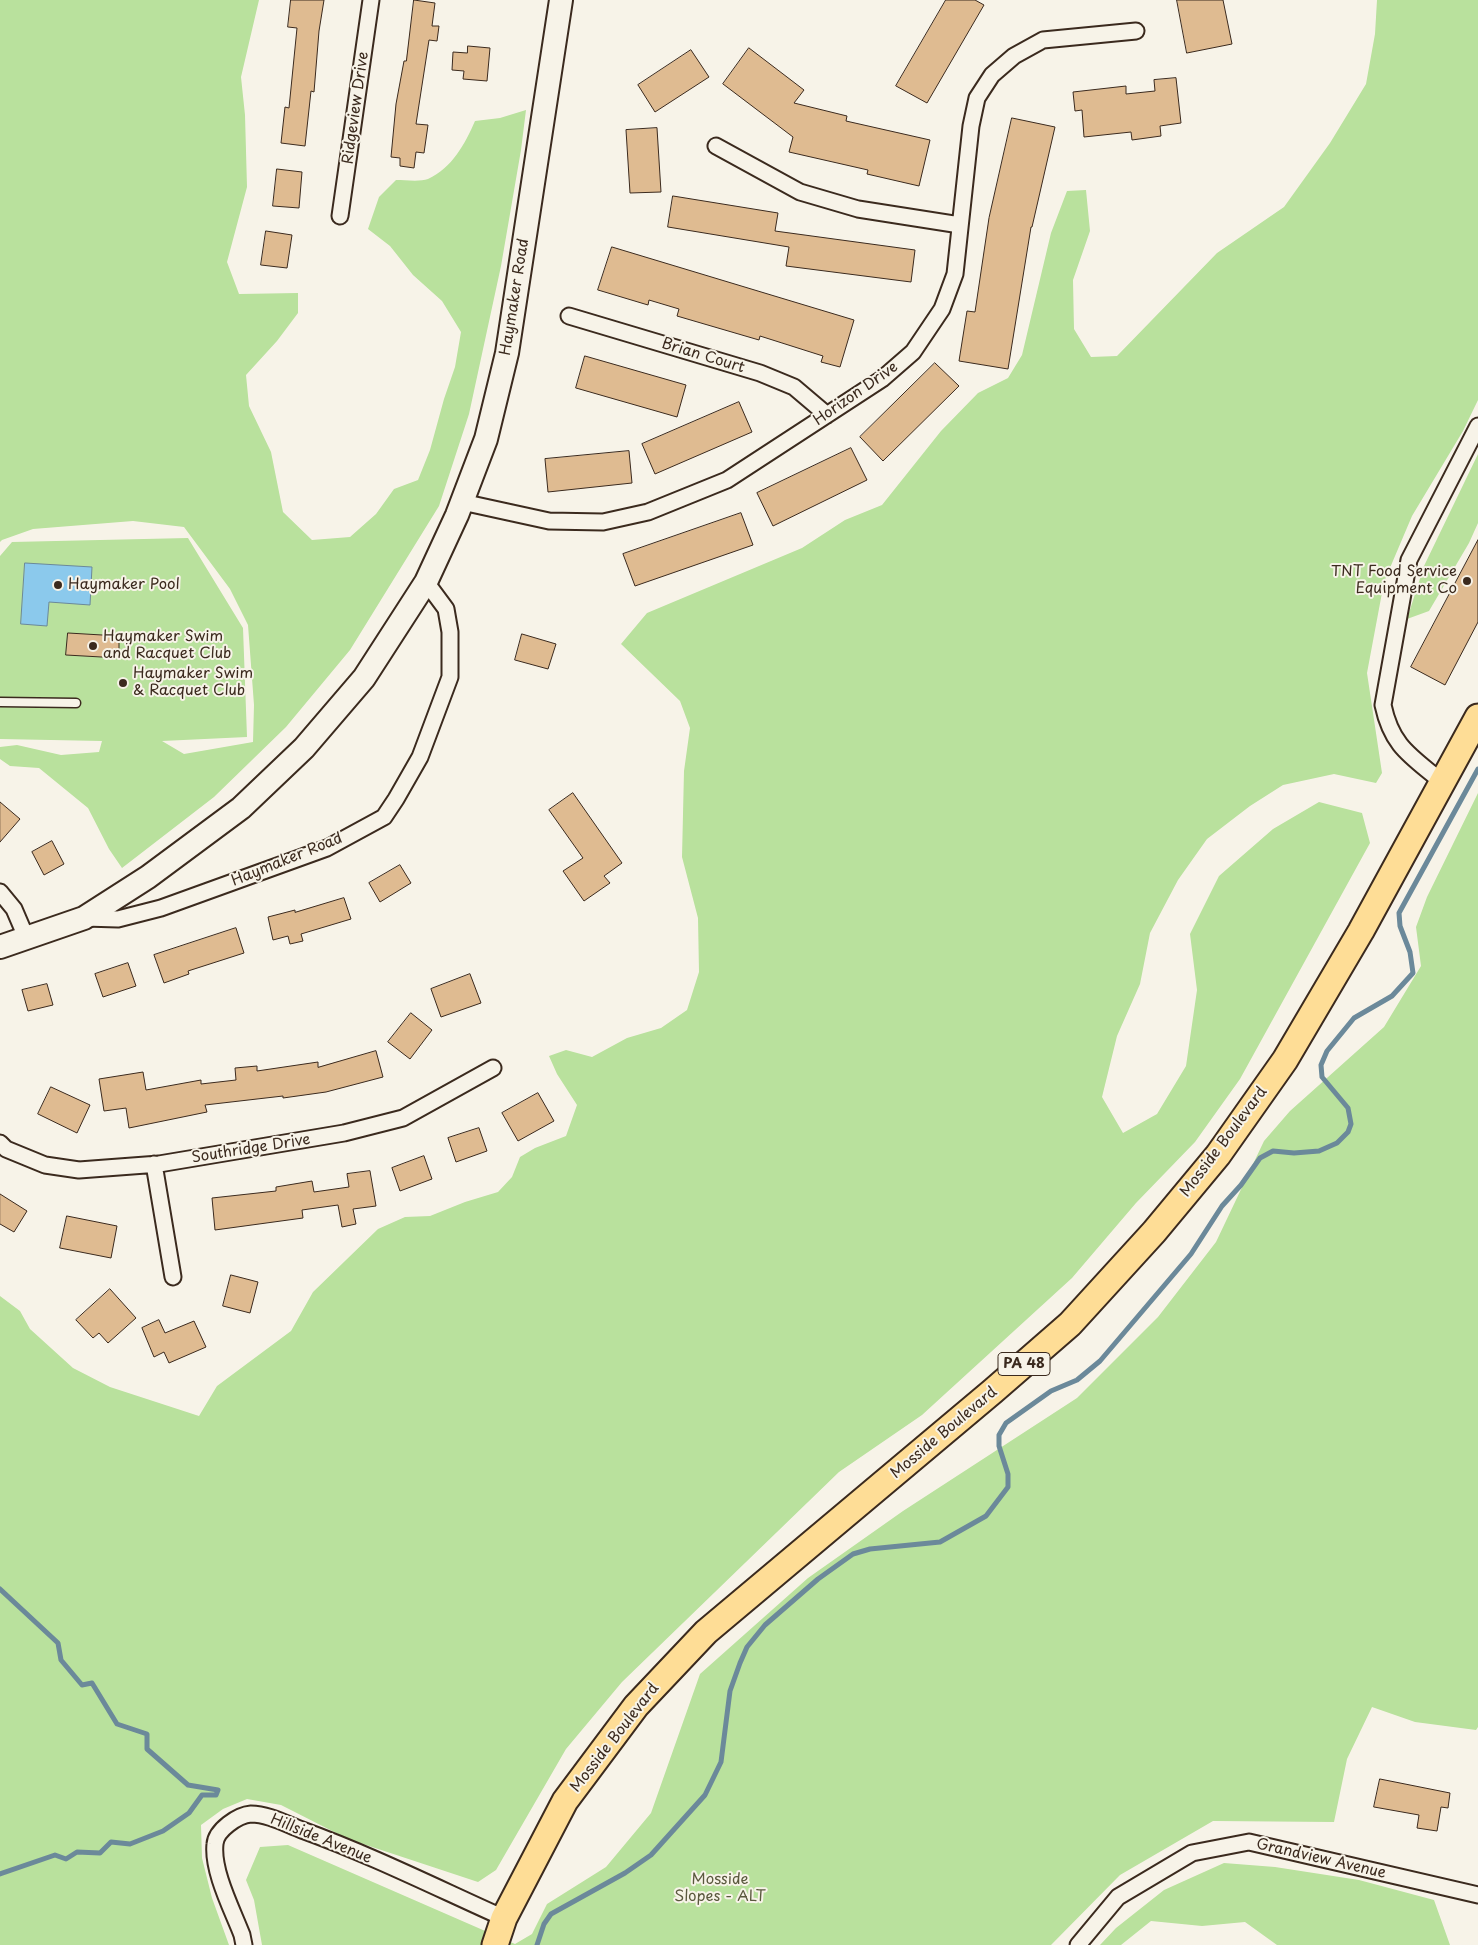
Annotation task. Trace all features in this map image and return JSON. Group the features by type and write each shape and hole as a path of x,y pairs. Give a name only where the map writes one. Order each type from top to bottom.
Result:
{"main road":[{"name":"Haymaker Road","path":"0,947 84,918 148,877 241,808 304,748 364,678 426,582 462,502 486,439 507,353 561,0"},
{"name":"Mosside Boulevard","path":"494,1945 504,1918 565,1801 636,1706 706,1632 986,1398 1070,1324 1154,1232 1218,1155 1285,1060 1361,931 1478,717"}],"street":[{"name":"Ridgeview Drive","path":"340,216 371,0"},
{"name":"Horizon Drive","path":"462,502 550,521 603,522 648,512 727,480 882,379 913,352 942,309 955,274 971,126 977,98 992,75 1014,56 1043,40 1136,31"},
{"path":"716,146 800,192 858,209 960,225"},
{"name":"Brian Court","path":"569,316 760,373 794,387 827,415"},
{"path":"1442,782 1400,748 1387,722 1383,705 1409,560 1478,426"},
{"name":"Haymaker Road","path":"84,918 118,920 161,908 328,848 384,817 420,758 450,677 450,632 446,609 426,582"},
{"path":"0,892 14,909 26,937"},
{"name":"Southridge Drive","path":"0,1143 6,1149 45,1165 79,1170 154,1164 344,1133 403,1118 493,1068"},
{"path":"154,1164 173,1278"},
{"name":"Hillside Avenue","path":"244,1945 220,1876 215,1842 235,1819 250,1814 264,1816 318,1836 504,1918"},
{"name":"Grandview Avenue","path":"1078,1945 1118,1897 1192,1853 1249,1842 1478,1895"}],"lane":[{"path":"0,702 76,703"}],"green space":[{"path":"0,0 259,0 241,77 245,115 247,187 227,262 239,294 298,293 298,313 277,341 246,375 249,406 271,452 283,512 312,540 350,537 376,514 394,489 418,480 430,450 455,367 461,332 442,301 413,275 390,246 368,229 379,197 396,180 425,180 444,169 462,147 475,121 500,118 526,110 501,266 469,414 439,506 350,650 286,727 214,797 122,868 109,849 88,808 39,768 10,766 0,759 0,747 17,745 61,755 99,752 102,741 0,739 0,556 12,542 188,538 243,628 247,737 162,741 184,754 253,742 254,705 248,625 230,589 184,527 133,521 33,529 0,542"},
{"path":"1377,0 1478,0 1478,400 1463,431 1412,516 1384,582 1367,673 1382,773 1376,783 1334,774 1283,785 1250,806 1207,839 1178,880 1150,933 1140,984 1117,1036 1102,1097 1123,1133 1157,1114 1186,1066 1197,990 1190,934 1219,876 1273,829 1319,802 1362,813 1370,843 1240,1079 1195,1142 1136,1203 1072,1278 922,1415 839,1472 622,1682 566,1749 496,1870 478,1882 348,1839 281,1805 247,1799 223,1809 201,1825 202,1858 212,1898 229,1945 0,1945 0,1296 20,1311 30,1329 73,1368 110,1387 199,1416 217,1386 291,1331 313,1292 378,1229 405,1217 430,1216 465,1202 498,1192 512,1177 520,1157 535,1148 566,1136 577,1105 557,1074 549,1056 566,1050 592,1057 627,1038 661,1028 687,1010 699,972 698,918 682,857 684,771 690,728 680,701 621,644 647,613 802,548 845,520 882,505 941,431 978,393 1008,378 1022,355 1051,233 1067,191 1086,190 1090,231 1073,280 1074,329 1091,357 1117,356 1217,253 1284,207 1330,143 1366,84 1375,34"},
{"path":"1478,454 1478,523 1469,543 1429,611 1407,619 1424,566"},
{"name":"Mosside Slopes - ALT","path":"1478,793 1478,1727 1476,1730 1415,1722 1372,1707 1347,1759 1334,1822 1213,1821 1120,1875 1051,1945 262,1945 254,1900 246,1880 260,1847 288,1845 515,1944 532,1934 547,1904 606,1867 651,1813 700,1674 808,1578 903,1511 1077,1398 1158,1317 1216,1242 1264,1141 1290,1111 1384,1027 1421,966 1416,927 1427,897"},
{"path":"1224,1863 1275,1867 1359,1880 1434,1900 1450,1945 1277,1945 1245,1922 1202,1926 1151,1921 1121,1945 1100,1945 1116,1928 1164,1890"}],"water":[{"name":"Haymaker Pool","path":"25,563 92,567 90,605 49,602 47,626 21,624"}],"building":[{"path":"291,0 324,0 319,31 314,92 311,91 305,146 281,143 285,107 289,108 297,28 288,27"},
{"path":"414,0 435,3 432,26 439,26 437,41 429,40 416,124 428,125 424,153 416,152 414,168 400,166 400,158 391,157 396,104 404,61 406,61"},
{"path":"946,0 975,0 984,5 927,103 896,86"},
{"path":"1177,0 1223,0 1232,44 1187,53"},
{"path":"468,46 490,48 487,81 463,79 464,71 452,70 453,52 467,53"},
{"path":"749,48 804,90 794,103 847,116 846,121 930,140 919,186 867,174 868,170 789,152 793,137 723,84"},
{"path":"691,50 709,77 655,112 638,85"},
{"path":"1176,78 1181,123 1160,126 1161,136 1132,140 1131,132 1084,137 1082,110 1075,111 1073,92 1126,86 1126,94 1155,91 1154,80"},
{"path":"1012,118 1055,127 1031,227 1008,369 959,361 967,311 975,312 989,218"},
{"path":"657,128 661,192 630,193 626,130"},
{"path":"277,169 302,172 299,208 273,206"},
{"path":"673,196 778,213 775,231 915,250 911,282 786,266 789,247 668,227"},
{"path":"266,231 292,235 287,268 261,265"},
{"path":"612,247 854,320 840,367 821,362 823,356 760,336 759,340 677,316 679,309 649,300 648,305 598,290"},
{"path":"585,356 686,385 677,417 576,388"},
{"path":"935,363 959,386 883,461 860,437"},
{"path":"739,402 752,432 655,474 642,444"},
{"path":"851,448 867,480 773,526 757,493"},
{"path":"629,451 632,483 548,492 545,459"},
{"path":"741,513 753,545 635,586 623,554"},
{"name":"TNT Food Service Equipment Co","path":"1478,540 1478,622 1445,685 1411,667"},
{"name":"Haymaker Swim and Racquet Club","path":"68,633 119,636 119,658 66,655"},
{"path":"522,634 556,644 548,669 515,660"},
{"path":"573,793 622,863 604,876 610,883 584,901 563,871 583,858 549,810"},
{"path":"0,802 20,819 0,842"},
{"path":"52,841 64,864 44,875 32,852"},
{"path":"400,865 411,883 380,902 369,883"},
{"path":"344,898 351,919 301,934 303,941 290,944 288,936 273,940 268,917 295,910 295,912"},
{"path":"236,928 244,953 188,971 189,974 164,983 154,955"},
{"path":"128,963 136,986 103,997 95,974"},
{"path":"470,974 481,1003 441,1017 431,989"},
{"path":"47,984 53,1005 28,1011 22,990"},
{"path":"411,1013 432,1030 410,1059 388,1042"},
{"path":"376,1051 383,1077 326,1092 205,1105 207,1112 129,1128 126,1108 104,1111 99,1079 143,1072 146,1090 201,1080 201,1084 236,1080 235,1068 257,1066 257,1071 318,1062 318,1067"},
{"path":"51,1087 90,1105 77,1133 38,1114"},
{"path":"538,1093 554,1121 518,1141 502,1113"},
{"path":"479,1128 487,1151 456,1162 448,1138"},
{"path":"424,1156 432,1179 400,1191 392,1168"},
{"path":"370,1171 376,1206 353,1209 356,1224 342,1227 338,1205 302,1210 303,1218 215,1230 212,1198 276,1191 276,1187 312,1181 314,1192 349,1187 347,1174"},
{"path":"0,1194 27,1211 14,1232 0,1224"},
{"path":"67,1216 117,1226 111,1258 60,1248"},
{"path":"231,1275 258,1282 250,1313 223,1306"},
{"path":"110,1289 136,1318 108,1343 99,1333 93,1338 76,1320"},
{"path":"159,1320 165,1333 194,1321 206,1347 169,1363 164,1352 154,1357 142,1328"},
{"path":"1380,1779 1450,1793 1448,1808 1441,1807 1437,1831 1417,1828 1419,1815 1374,1807"}],"waterway":[{"path":"537,1945 544,1924 551,1914 625,1873 651,1855 705,1795 721,1762 730,1691 747,1647 765,1625 818,1579 853,1554 870,1549 940,1542 986,1516 1008,1487 1008,1474 999,1446 999,1435 1006,1423 1051,1391 1077,1380 1100,1361 1191,1254 1222,1206 1241,1185 1260,1158 1273,1151 1294,1153 1319,1151 1337,1143 1348,1132 1351,1124 1348,1108 1322,1077 1321,1065 1327,1051 1354,1018 1392,996 1413,973 1410,952 1400,926 1399,913 1478,769"},
{"path":"0,1589 58,1643 61,1660 82,1685 92,1683 117,1724 147,1734 147,1749 188,1785 218,1790"},
{"path":"0,1874 55,1855 66,1859 77,1852 100,1853 111,1842 130,1844 163,1831 189,1813 202,1795 216,1795 218,1790"}],"place":[{"name":"TNT Food Service Equipment Co","path":"1467,581"},
{"name":"Haymaker Pool","path":"58,585"},
{"name":"Haymaker Swim and Racquet Club","path":"93,646"},
{"name":"Haymaker Swim & Racquet Club","path":"123,683"}]}
